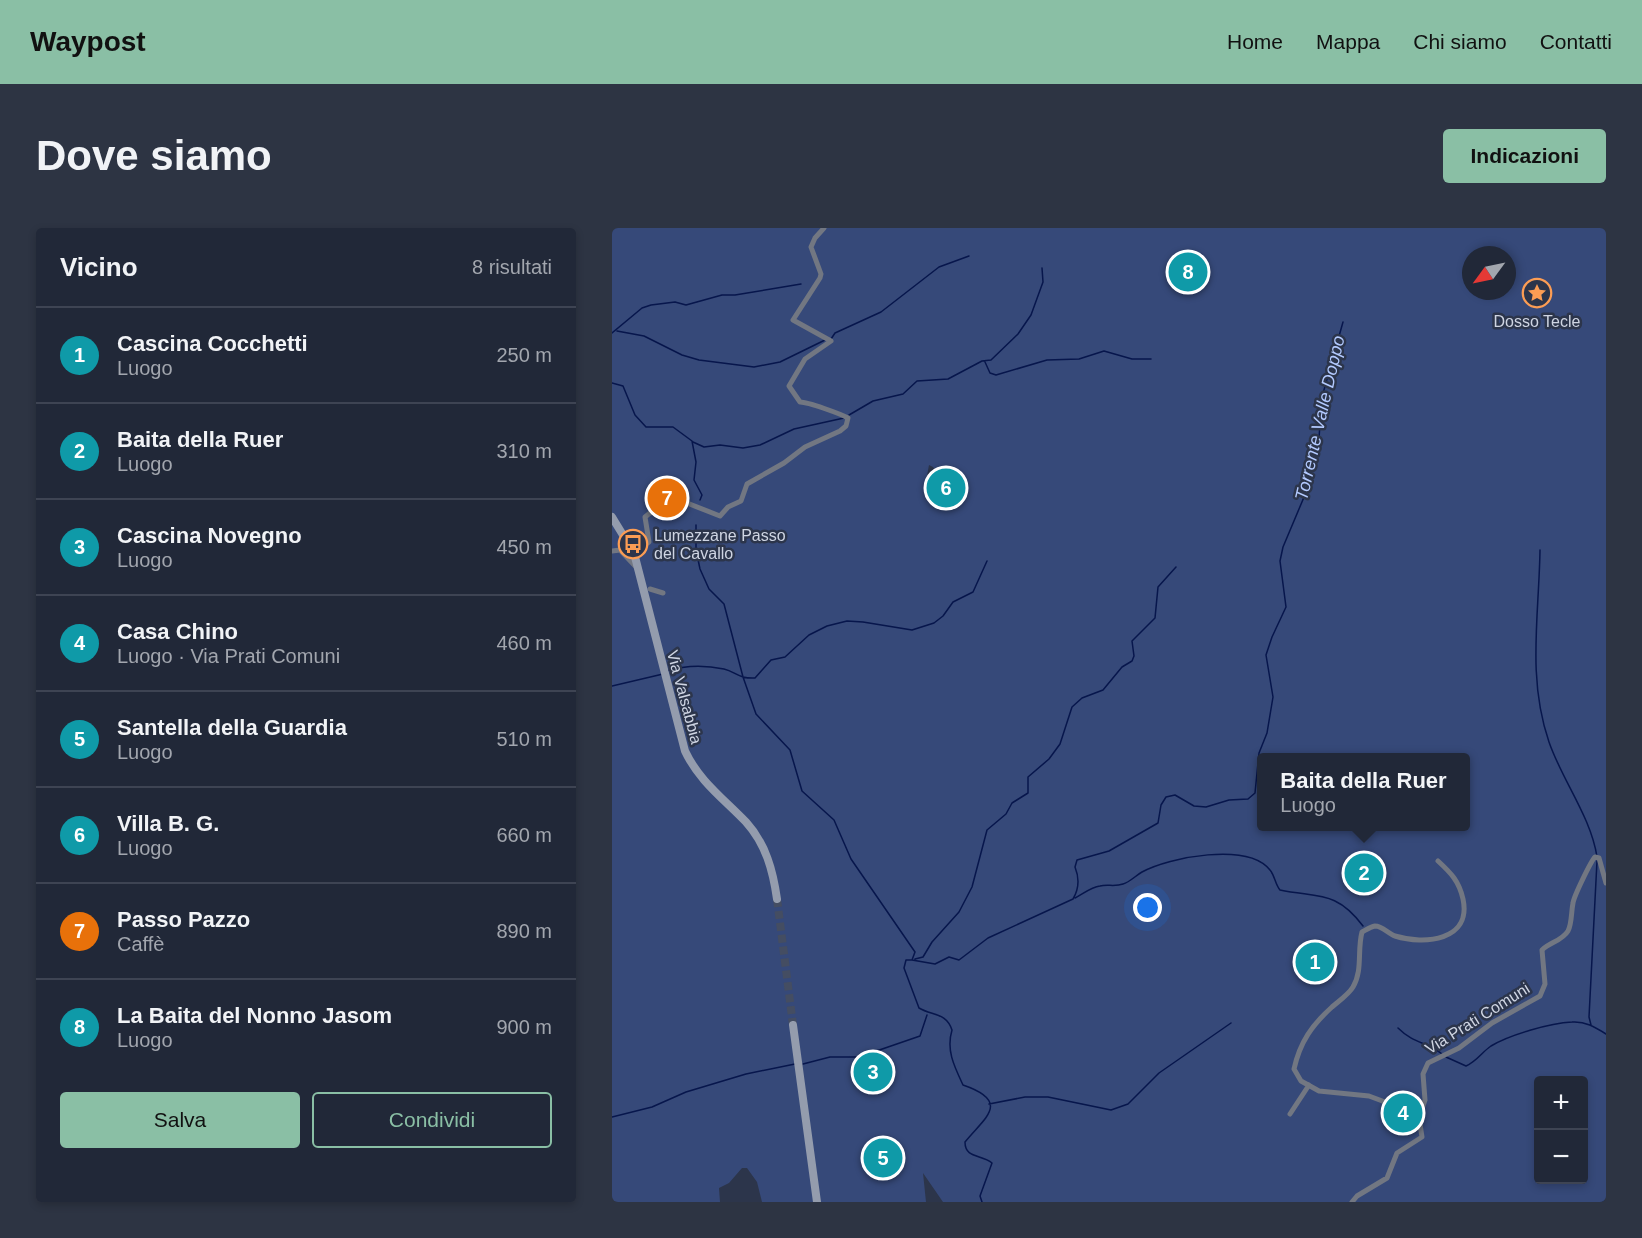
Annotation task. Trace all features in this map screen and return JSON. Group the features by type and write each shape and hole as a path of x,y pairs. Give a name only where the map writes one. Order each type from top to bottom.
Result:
{"main road":[{"name":"Via Valsabbia","path":"612,517 634,553 682,742 689,759 704,781 747,822 760,842 770,863 777,899"},
{"path":"793,1027 817,1202"}],"street":[{"path":"634,553 649,543 645,517 650,513 687,502 720,516 728,507 741,501 747,484 784,463 805,447 846,426 848,418 830,413 814,404 800,402 789,386 805,359 831,341 793,320 820,278 821,274 811,247 824,228"},
{"path":"612,551 620,550 638,569"},
{"path":"650,589 663,593"},
{"name":"Via Prati Comuni","path":"1352,1202 1388,1178 1397,1153 1422,1137 1421,1108 1425,1100 1423,1074 1428,1063 1459,1048 1502,1017 1540,996 1545,984 1542,950 1566,935 1571,921 1573,900 1588,873 1590,862 1595,857 1599,858 1606,883"},
{"path":"1421,1108 1415,1098 1385,1102 1369,1096 1319,1091 1302,1081 1294,1069 1299,1047 1314,1023 1352,988 1360,964 1359,942 1362,932 1374,926 1392,936 1420,941 1438,939 1453,933 1461,920 1464,904 1460,885 1438,861"},
{"path":"1290,1114 1310,1085"}],"shaded area":[{"path":"612,228 1606,228 1606,1202 943,1202 923,1173 926,1202 762,1202 757,1182 747,1168 742,1168 729,1183 719,1188 720,1202 612,1202","holes":["929,465 940,477 949,476 955,503 941,509 926,481","881,1145 889,1147 889,1165 881,1169 872,1165"]}],"waterway":[{"path":"831,339 835,333 881,312 939,267 969,256"},
{"path":"849,415 873,401 903,394 917,381 948,379 982,361 991,360 1018,334 1031,315 1043,282 1042,268"},
{"path":"612,333 642,308 651,305 675,302 686,305 722,295 801,284"},
{"name":"Torrente Valle Doppo","path":"1259,753 1267,733 1273,697 1266,655 1286,607 1280,561 1283,547 1307,490 1319,438 1322,397 1343,322"},
{"path":"617,331 644,336 682,355 699,360 754,367 780,362 825,340"},
{"path":"985,362 990,373 996,375 1047,360 1079,359 1104,351 1132,359 1151,359"},
{"path":"612,383 623,386 635,415 646,427 673,427 692,441 696,462 694,480 702,495 700,500"},
{"path":"693,442 704,447 720,445 743,448 760,445 794,429 844,418"},
{"path":"696,525 696,550 700,569 709,589 724,604 743,677 756,714 790,750 802,791 834,820 851,859 915,952 912,960 906,960 904,968 919,1008 942,1017 949,1024 952,1030 950,1037 952,1058 963,1085 978,1091 987,1098 990,1104 990,1111 965,1142 971,1154 992,1163 980,1196 982,1202"},
{"path":"1540,550 1536,671 1542,718 1549,742 1589,828 1597,857"},
{"path":"667,671 695,666 709,667 755,678 771,660 785,657 809,635 827,626 847,621 912,630 934,623 943,616 953,602 973,592 987,561"},
{"path":"915,959 923,957 932,942 959,912 972,887 987,830 1006,814 1012,803 1028,793 1028,777 1049,759 1060,744 1072,707 1082,698 1103,690 1122,667 1132,661 1134,656 1132,641 1155,618 1158,587 1176,567"},
{"path":"612,686 663,674"},
{"name":"Torrente Valle Doppo","path":"912,960 935,964 949,957 959,960 988,938 1073,899 1078,883 1075,867 1077,860 1109,851 1158,823 1161,805 1166,797 1175,795 1194,806 1206,807 1229,800 1248,799 1255,793 1257,773"},
{"path":"1075,898 1090,889 1126,883 1142,872 1170,861 1227,854 1245,856 1259,861 1270,870 1280,890 1316,895 1335,901 1353,914 1363,926"},
{"path":"1591,1025 1589,1017 1597,861"},
{"path":"803,1064 830,1057 859,1057 920,1036 927,1015"},
{"path":"989,1104 1025,1097 1048,1097 1111,1110 1128,1104 1159,1073 1231,1023"},
{"path":"1446,1057 1466,1066 1491,1046 1508,1038 1530,1030 1563,1023 1586,1024 1606,1034"},
{"path":"1398,1028 1442,1054"},
{"path":"612,1117 652,1107 686,1092 746,1074 795,1064"}],"tunnel":[{"path":"777,899 793,1025"}],"place":[{"name":"La Baita del Nonno Jasom","path":"1188,272"},
{"name":"Dosso Tecle","path":"1537,293"},
{"name":"Villa B. G.","path":"946,488"},
{"name":"Passo Pazzo","path":"667,498"},
{"name":"Lumezzane Passo del Cavallo","path":"633,544"},
{"name":"Baita della Ruer","path":"1364,873"},
{"name":"Cascina Cocchetti","path":"1315,962"},
{"name":"Cascina Novegno","path":"873,1072"},
{"name":"Casa Chino","path":"1403,1113"},
{"name":"Santella della Guardia","path":"883,1158"}]}
